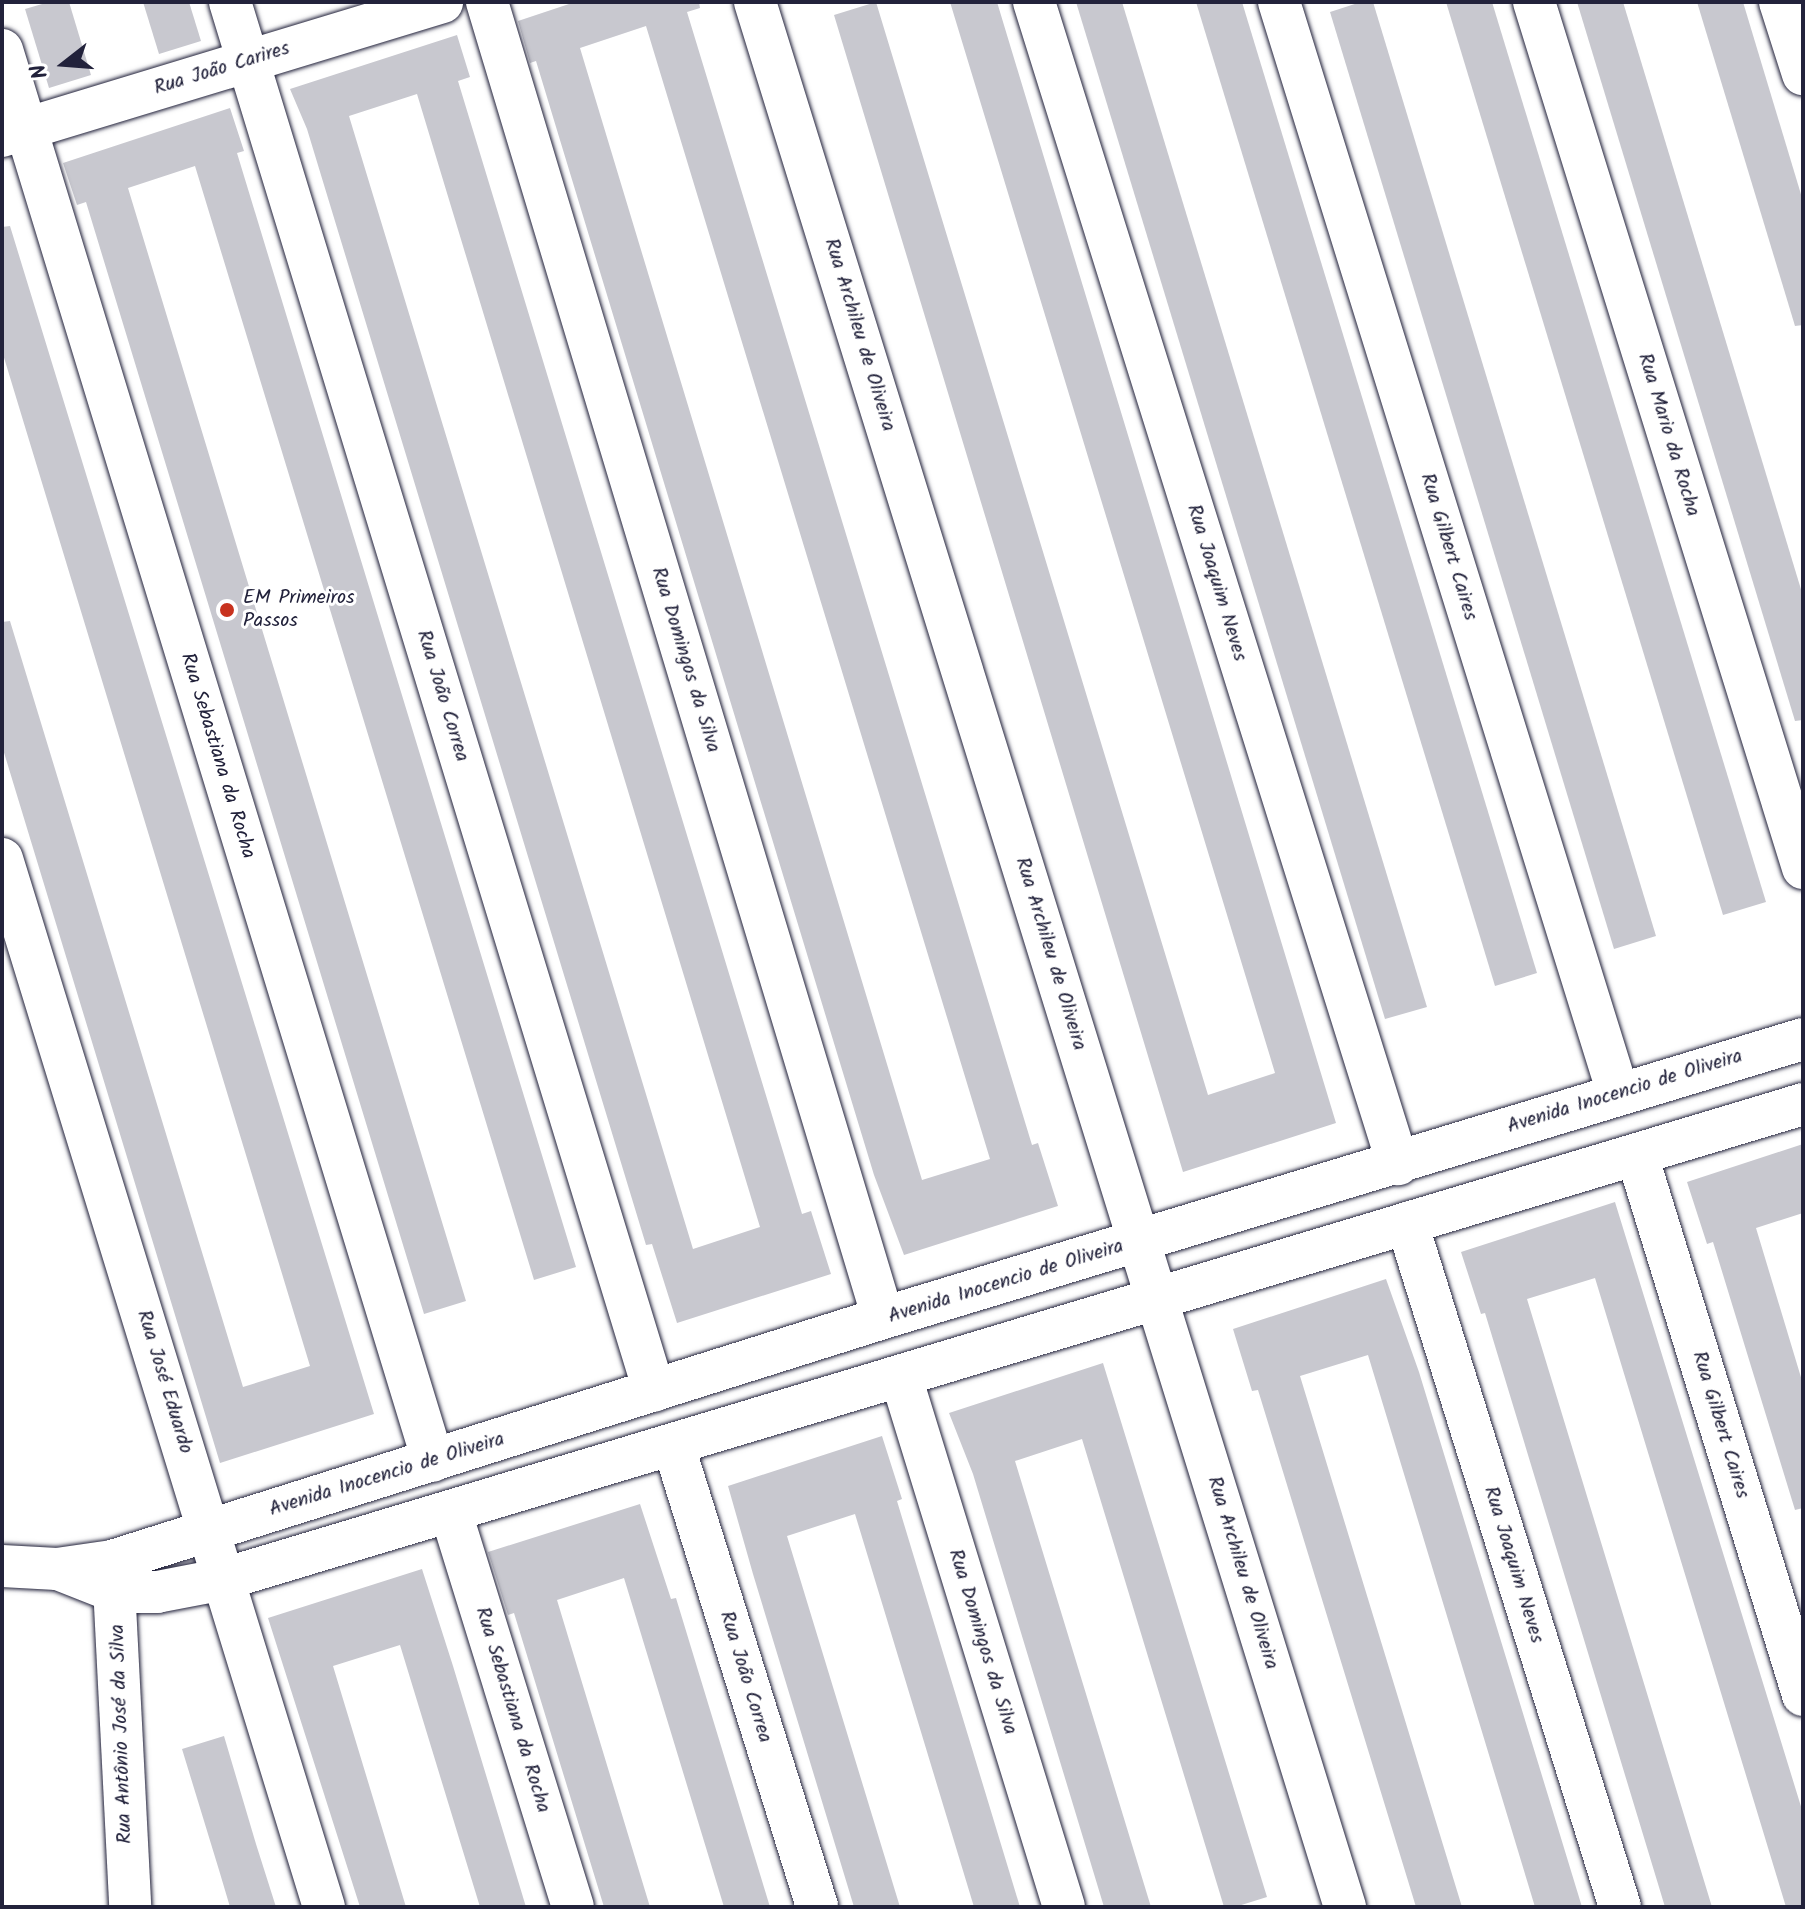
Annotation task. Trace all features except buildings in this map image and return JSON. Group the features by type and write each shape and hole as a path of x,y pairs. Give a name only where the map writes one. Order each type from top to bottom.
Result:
{"street":[{"name":"Rua João Correa","path":"230,2 654,1391"},
{"name":"Rua João Carires","path":"14,133 442,2"},
{"name":"Rua Domingos da Silva","path":"487,2 883,1318"},
{"name":"Rua Archileu de Oliveira","path":"755,2 1345,1907"},
{"name":"Rua Joaquim Neves","path":"1034,2 1398,1164"},
{"name":"Rua Gilbert Caires","path":"1279,2 1618,1093"},
{"name":"Rua Mario da Rocha","path":"1534,2 1803,868"},
{"path":"1780,2 1803,74"},
{"name":"Rua Sebastiana da Rocha","path":"2,50 14,133 433,1461"},
{"name":"Rua José Eduardo","path":"2,859 324,1907"},
{"name":"Avenida Inocencio de Oliveira","path":"114,1577 209,1529 883,1318 1803,1039"},
{"path":"2,1566 114,1577 157,1592 224,1579 674,1447 1803,1104"},
{"name":"Rua Gilbert Caires","path":"1637,1155 1803,1695"},
{"name":"Rua Joaquim Neves","path":"1407,1223 1620,1907"},
{"name":"Rua Domingos da Silva","path":"901,1377 1064,1907"},
{"name":"Rua João Correa","path":"674,1447 817,1907"},
{"name":"Rua Sebastiana da Rocha","path":"451,1513 573,1907"},
{"name":"Rua Antônio José da Silva","path":"114,1577 130,1907"}],"place":[{"name":"EM Primeiros Passos","path":"227,610"}]}
